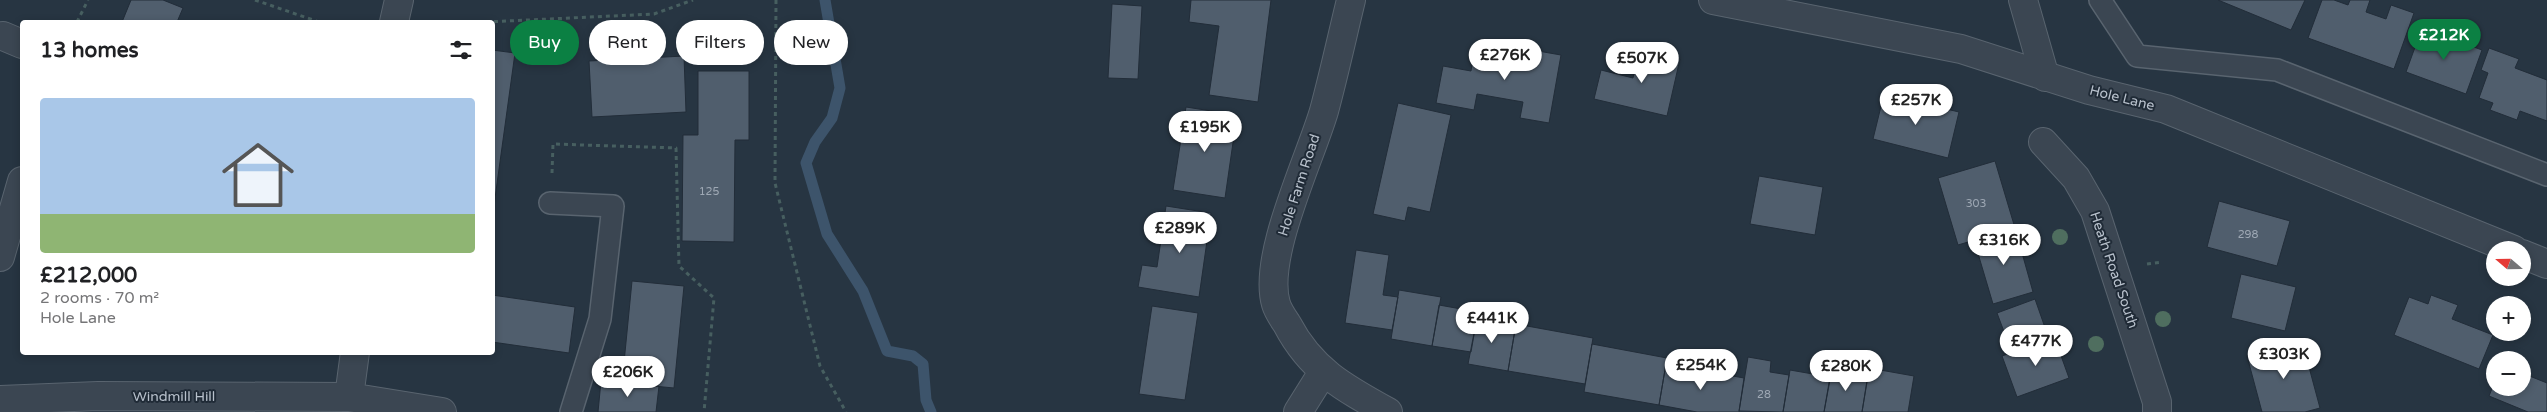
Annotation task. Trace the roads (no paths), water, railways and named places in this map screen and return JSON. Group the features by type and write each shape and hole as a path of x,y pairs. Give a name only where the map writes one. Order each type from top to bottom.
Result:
{"street":[{"path":"394,20 399,0"},
{"name":"Hole Farm Road","path":"1351,0 1323,111 1284,223 1273,280 1276,304 1296,342 1323,372 1341,386 1388,412"},
{"name":"Hole Lane","path":"1713,0 1961,49 2045,77 2166,109 2492,241"},
{"path":"2023,0 2045,77"},
{"name":"Heath Road South","path":"2044,142 2076,178 2095,211 2157,402 2157,412"},
{"path":"0,257 20,188"},
{"path":"2531,258 2547,264"},
{"path":"354,355 356,402"},
{"path":"1298,412 1323,372"},
{"name":"Windmill Hill","path":"0,400 98,396 356,402 442,412"}],"lane":[{"path":"2100,0 2137,56 2277,70 2547,175"},
{"path":"550,203 613,206 600,319 571,412"}],"waterway":[{"path":"825,0 840,88 832,118 815,142 806,163 827,234 863,291 887,351 913,356 923,364 926,400 931,412"}]}
